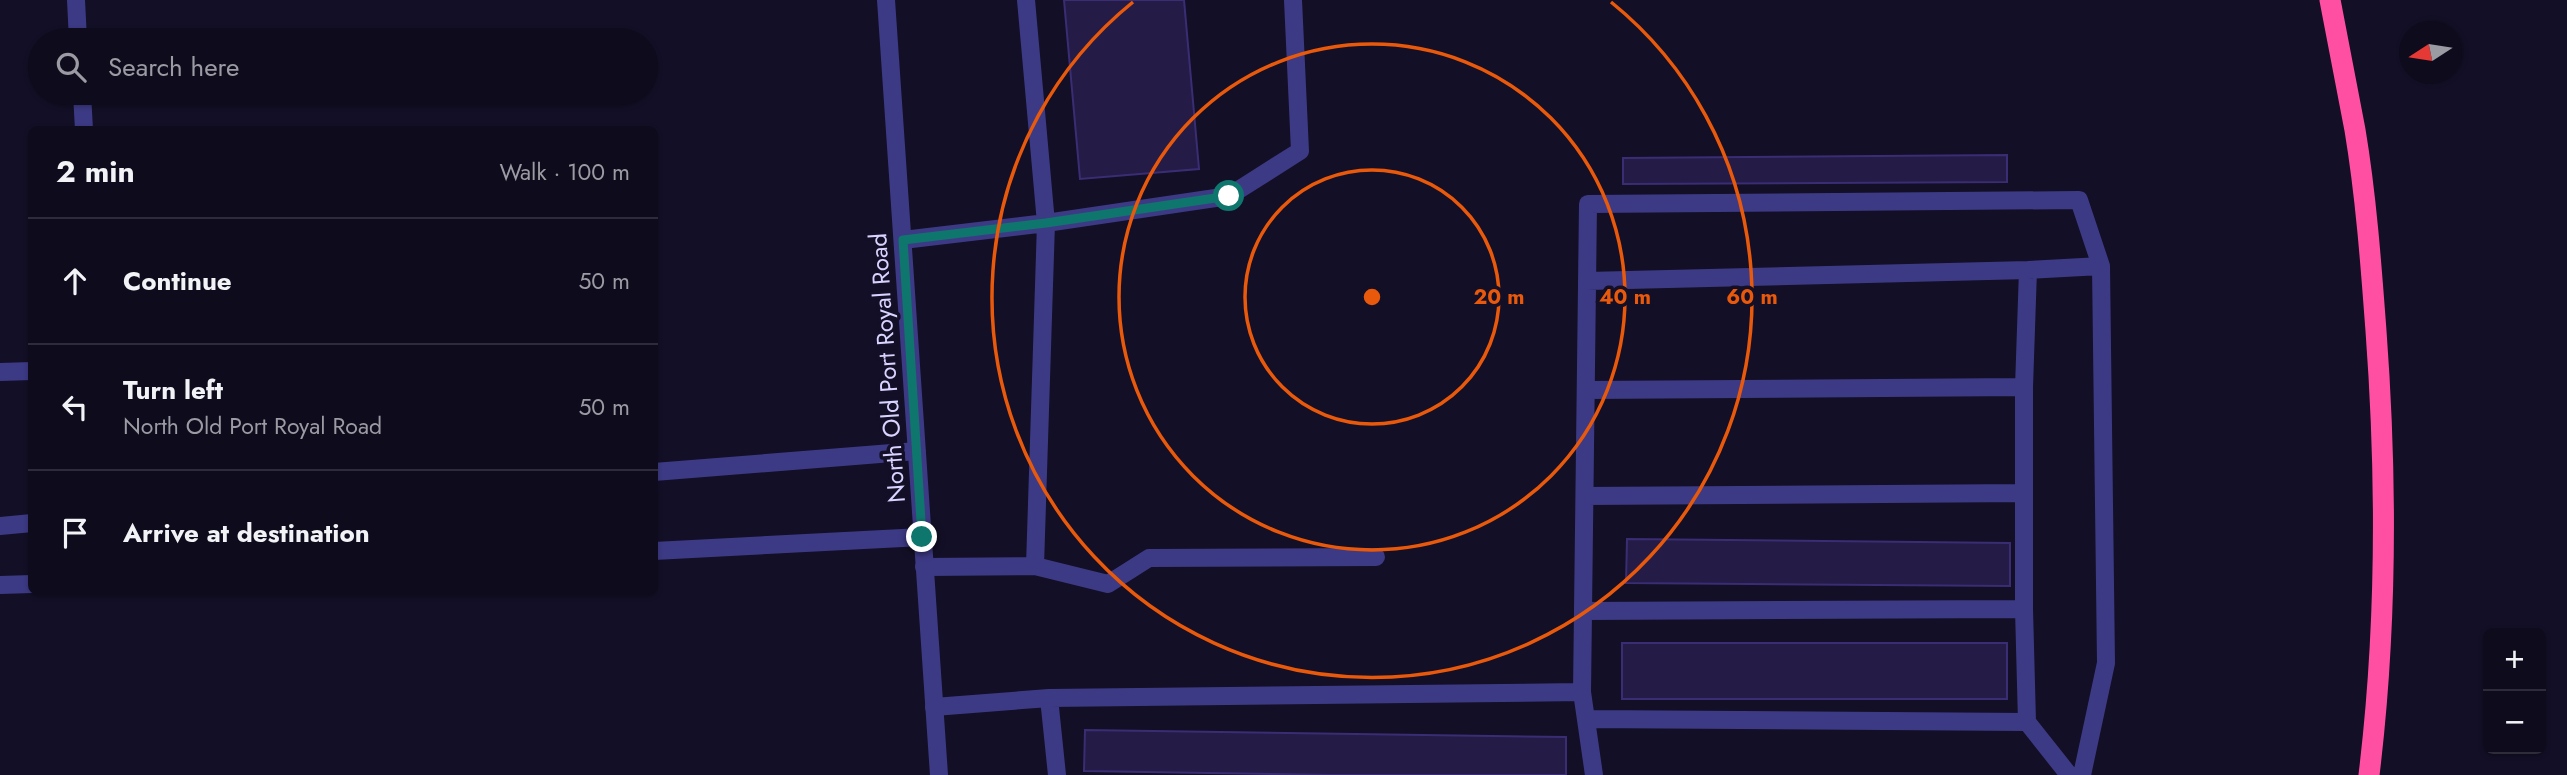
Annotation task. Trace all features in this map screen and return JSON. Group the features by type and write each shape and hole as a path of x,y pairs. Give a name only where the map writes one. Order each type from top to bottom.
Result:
{"highway":[{"path":"2330,0 2355,132 2372,271 2382,419 2384,573 2369,775"}],"street":[{"path":"76,0 77,28"},
{"name":"North Old Port Royal Road","path":"887,0 939,775"},
{"path":"1026,0 1046,223 1035,566"},
{"path":"903,240 1046,223 1229,196 1300,151 1293,0"},
{"path":"83,105 84,126"},
{"path":"1594,775 1583,692 1588,204 2079,200 2101,266 2106,663 2082,775"},
{"path":"1587,281 2101,266"},
{"path":"2028,270 2024,387 2027,722 2069,775"},
{"path":"0,372 28,371"},
{"path":"1586,390 2024,387"},
{"path":"658,472 917,451"},
{"path":"1585,496 2024,493"},
{"path":"0,526 28,523"},
{"path":"658,551 922,537"},
{"path":"924,567 1035,566 1108,584 1150,558 1376,557"},
{"path":"0,585 28,584"},
{"path":"1583,611 2024,609"},
{"path":"934,707 1049,698 1583,692"},
{"path":"1049,698 1057,775"},
{"path":"1586,719 2027,722"}],"building":[{"path":"1064,0 1184,0 1199,169 1080,179"},
{"path":"2007,155 2007,182 1623,184 1623,158"},
{"path":"1627,539 2010,543 2010,586 1626,583"},
{"path":"1622,643 2007,643 2007,699 1622,699"},
{"path":"1085,730 1566,737 1566,775 1084,771"}],"route":[{"path":"922,537 903,240 1046,223 1229,196"}]}
